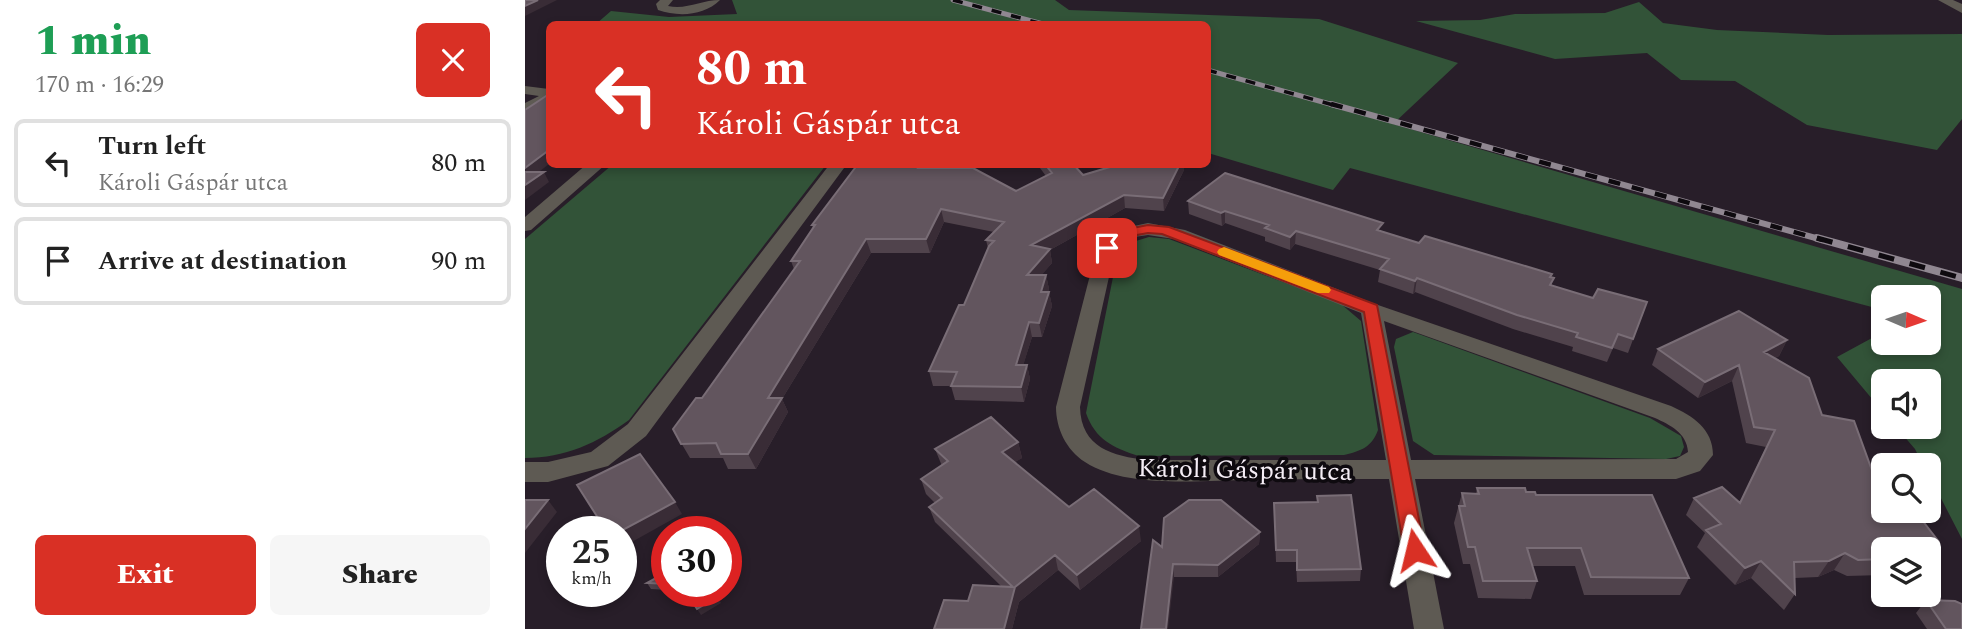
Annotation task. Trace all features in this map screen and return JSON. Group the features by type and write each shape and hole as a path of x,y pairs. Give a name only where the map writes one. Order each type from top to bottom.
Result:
{"street":[{"path":"667,0 662,4 662,8 676,11 698,8 714,0"},
{"path":"1944,0 1962,9"},
{"path":"525,90 544,90 546,94"},
{"path":"525,108 546,99"},
{"path":"525,226 593,168"},
{"path":"525,472 548,472 599,459 637,430 836,168"},
{"name":"Károli Gáspár utca","path":"1148,229 1178,234 1371,309 1663,412 1692,429 1701,449 1700,455 1691,464 1676,468 1400,471 1136,469 1109,463 1085,448 1070,429 1067,407 1107,248 1122,234 1148,229"},
{"path":"1371,309 1429,629"}],"green space":[{"path":"732,0 1055,0 1069,10 1319,19 1458,63 1393,124 1962,289 1962,539 1941,498 1941,453 1917,453 1906,439 1941,439 1941,369 1871,369 1871,398 1837,357 1871,339 1871,355 1941,355 1941,285 1871,285 1871,307 1350,168 1333,190 1211,154 1211,21 599,21 611,11 669,17 737,14"},
{"path":"1639,2 1663,23 1717,30 1828,35 1962,34 1962,119 1937,150 1807,125 1735,81 1681,80 1647,53 1555,59 1416,21 1480,20 1515,14 1605,13"},
{"path":"608,168 824,168 629,420 580,448 554,455 525,458 525,239"},
{"path":"1149,237 1169,239 1341,304 1361,321 1378,430 1369,444 1361,450 1344,455 1139,456 1113,446 1100,436 1086,413 1118,252 1126,244"},
{"path":"1413,332 1650,418 1681,436 1684,447 1680,456 1666,459 1434,455 1413,441 1394,347 1396,339"}],"building":[{"path":"525,0 538,0 525,6"},
{"path":"546,96 546,152 525,168 525,110"},
{"path":"855,168 973,168 1016,191 1052,173 1048,168 1077,168 1083,175 1107,168 1178,168 1163,198 1124,195 1031,245 1050,249 1027,275 1046,275 1041,292 1049,292 1039,323 1029,322 1016,365 1027,365 1021,387 951,386 957,372 929,371 959,305 964,305 989,246 994,241 986,240 1004,222 941,209 926,239 866,239 768,398 782,398 748,454 721,454 716,443 681,444 673,429 696,398 702,398 800,261 791,261 815,225 812,225"},
{"path":"525,172 544,172 525,185"},
{"path":"1225,173 1383,223 1377,230 1419,243 1425,236 1552,274 1550,277 1554,278 1550,285 1593,298 1598,289 1647,302 1633,339 1618,334 1612,348 1576,337 1578,333 1517,315 1417,278 1415,281 1380,269 1389,259 1296,231 1290,237 1265,228 1269,225 1225,211 1221,213 1188,201"},
{"path":"1739,311 1787,340 1764,352 1809,378 1822,415 1854,421 1871,468 1871,523 1924,523 1935,537 1871,537 1871,559 1858,560 1845,553 1829,561 1794,562 1795,594 1761,561 1745,568 1706,530 1721,524 1694,498 1722,487 1740,503 1775,430 1754,427 1739,365 1705,382 1658,349"},
{"path":"991,417 1018,442 1002,452 1069,507 1094,489 1139,526 1077,575 1055,555 1015,587 1004,629 934,629 944,600 968,601 973,585 1013,587 929,507 942,498 921,479 948,461 935,449"},
{"path":"640,454 675,502 637,522 637,516 597,516 577,485"},
{"path":"1477,488 1525,488 1526,492 1535,492 1536,495 1652,495 1689,578 1591,577 1581,548 1527,548 1537,581 1483,581 1475,547 1468,547 1459,506 1465,506 1462,493 1479,494"},
{"path":"1351,495 1361,569 1297,570 1297,550 1276,550 1274,503 1318,502 1317,496"},
{"path":"525,500 548,500 525,529"},
{"path":"1189,500 1221,500 1260,532 1218,565 1173,564 1166,629 1141,629 1153,540 1162,547 1164,518"},
{"path":"1941,601 1962,604 1962,629 1946,629 1931,607 1941,607"}],"railway":[{"path":"953,0 1032,21"},
{"path":"1211,71 1337,106"},
{"path":"1331,104 1823,240"},
{"path":"1817,238 1962,278"}],"slow traffic":[{"path":"1224,252 1323,290"}],"route":[{"path":"1107,248 1122,234 1135,230 1164,230 1371,309 1415,550"}]}
